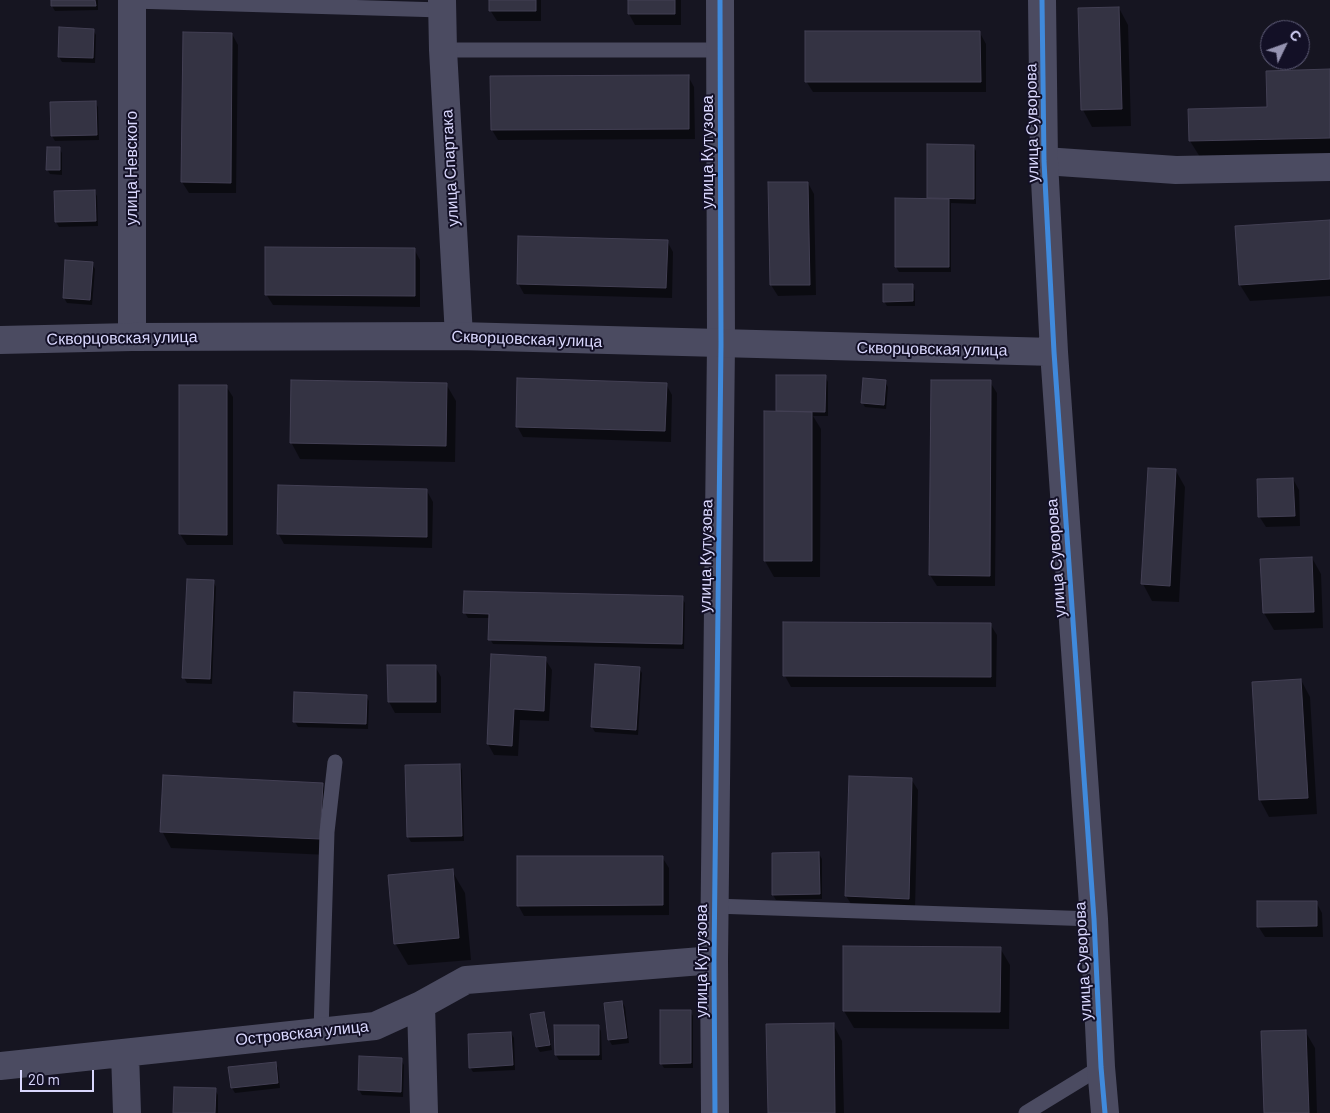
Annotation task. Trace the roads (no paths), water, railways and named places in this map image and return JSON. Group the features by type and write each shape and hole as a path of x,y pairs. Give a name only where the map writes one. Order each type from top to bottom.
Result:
{"street":[{"name":"улица Невского","path":"132,0 132,337"},
{"name":"улица Кутузова","path":"715,1113 714,906 721,344 720,0"},
{"name":"улица Суворова","path":"1042,0 1044,161 1054,352 1094,919 1100,1067 1105,1113"},
{"name":"улица Спартака","path":"442,5 459,336"},
{"path":"1044,161 1176,170 1330,166"},
{"name":"Скворцовская улица","path":"0,340 132,337 459,336 1054,352"},
{"name":"Островская улица","path":"0,1066 376,1026 421,1005 466,980 714,960"},
{"path":"421,1005 424,1113"},
{"path":"125,1052 127,1113"}],"lane":[{"path":"132,0 442,5"},
{"path":"443,50 720,50"},
{"path":"321,1032 327,832 335,762"},
{"path":"714,906 1094,919"},
{"path":"1026,1113 1100,1067"}]}
